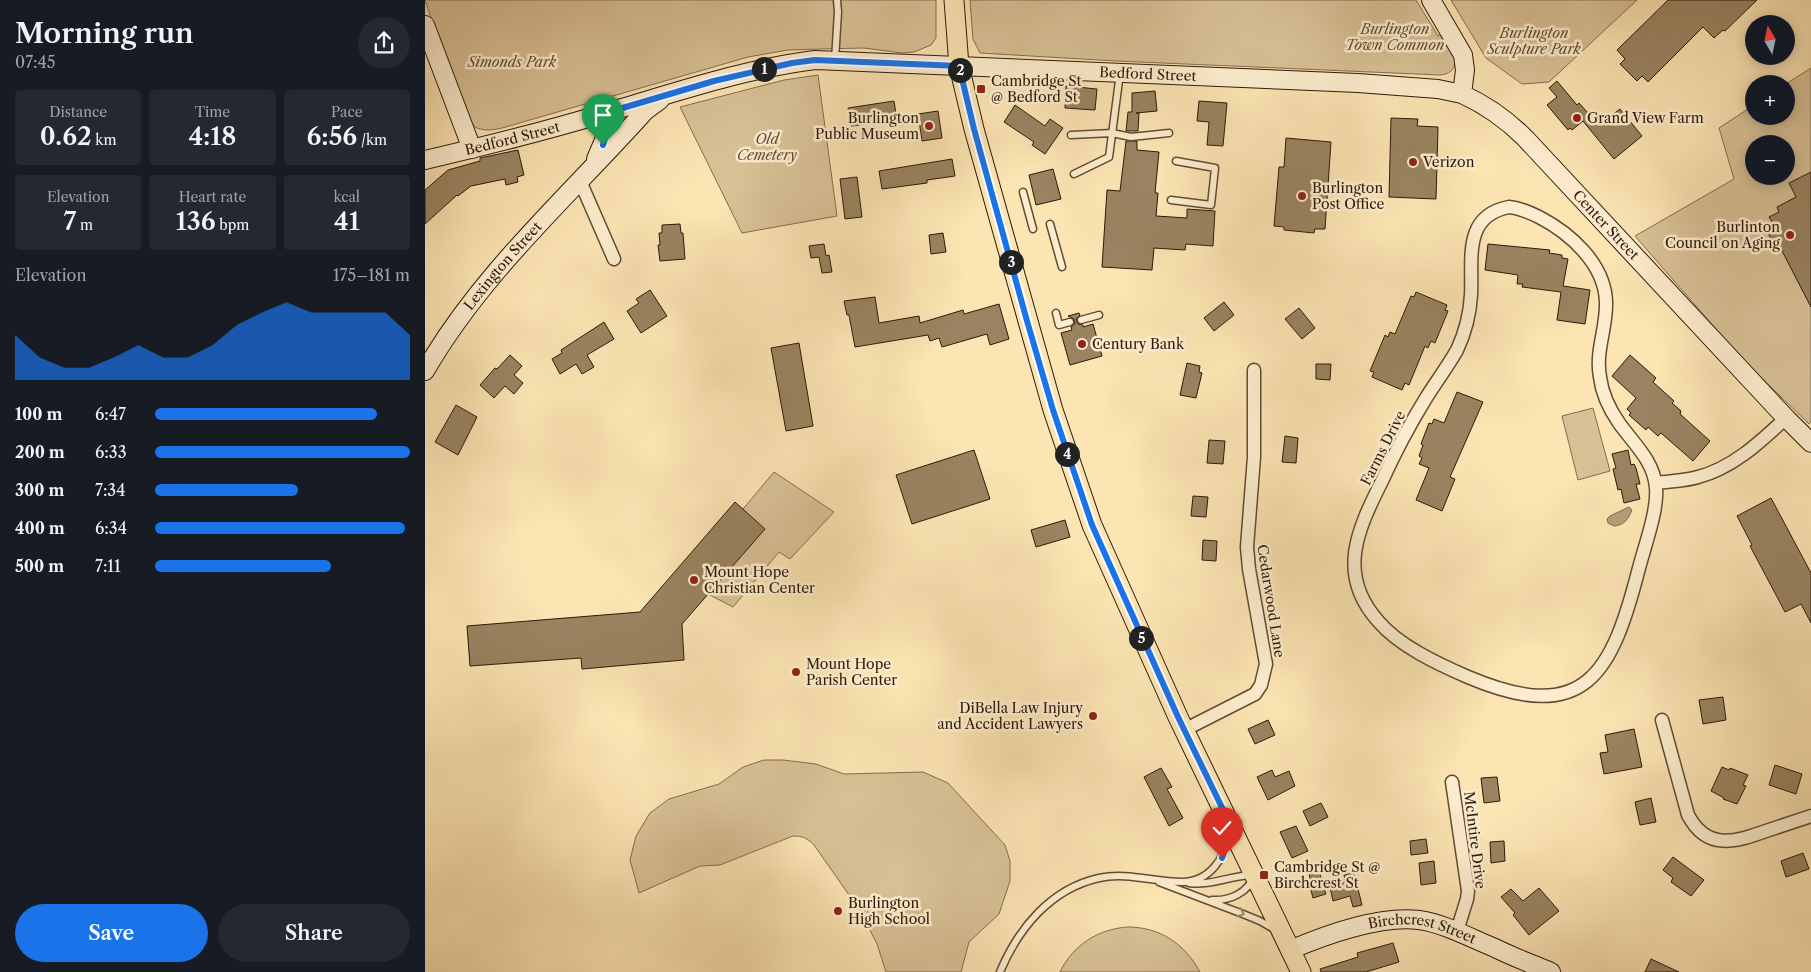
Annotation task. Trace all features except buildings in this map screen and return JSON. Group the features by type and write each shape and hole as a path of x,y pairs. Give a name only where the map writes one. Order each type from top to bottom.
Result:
{"main road":[{"path":"954,0 959,66 978,145 1024,312 1077,485 1092,525 1184,730 1301,972"},
{"path":"1431,0 1463,56 1465,70 1462,94"},
{"path":"425,25 472,149"},
{"name":"Bedford Street","path":"425,160 602,114 714,81 792,63 815,60 1391,85 1438,89 1462,94"},
{"name":"Lexington Street","path":"425,371 447,336 494,276 645,111 668,94"},
{"name":"Center Street","path":"1462,94 1489,108 1513,125 1811,443"},
{"name":"Lexington Street","path":"586,174 605,138 602,114"},
{"name":"Birchcrest Street","path":"1287,943 1311,941 1393,920 1422,920 1457,931 1551,972"}],"street":[{"path":"586,174 614,259"},
{"name":"Farms Drive","path":"1514,207 1522,209 1561,230 1581,248 1599,273 1606,300 1599,357 1601,384 1613,413 1647,458 1656,483 1655,509 1632,597 1621,628 1599,670 1585,683 1569,692 1552,696 1524,695 1488,685 1440,664 1417,651 1384,628 1366,606 1360,595 1355,556 1359,529 1409,427 1458,348 1464,331 1471,298 1472,242 1482,222 1501,209 1514,207"},
{"name":"Cedarwood Lane","path":"1184,730 1255,694 1261,685 1265,673 1265,654 1249,568 1247,547 1254,457 1254,370"},
{"path":"1656,483 1687,479 1719,470 1759,443 1786,418"},
{"path":"1662,720 1688,815 1695,826 1705,835 1716,840 1734,842 1811,816"},
{"name":"McIntire Drive","path":"1453,782 1468,891 1457,931"}],"lane":[{"path":"835,61 837,0"},
{"path":"1073,174 1109,157 1120,72"},
{"path":"1071,135 1112,132 1131,137 1169,134"},
{"path":"1171,200 1211,205 1215,168 1176,161"},
{"path":"1023,192 1033,229"},
{"path":"1050,224 1061,267"},
{"path":"1056,313 1059,325 1070,322"},
{"path":"1081,320 1099,315"},
{"path":"1183,882 1197,879 1208,872 1222,858 1230,824"},
{"path":"1000,972 1008,953 1037,912 1052,900 1076,886 1097,879 1125,876 1195,884 1254,875 1253,880 1235,897 1221,900 1201,898"},
{"path":"1146,878 1261,921 1287,943"}],"green space":[{"name":"Simonds Park","path":"425,0 936,0 936,38 931,45 914,52 902,53 864,48 820,49 788,50 748,57 505,127 483,130 473,126 449,73"},
{"name":"Burlington Town Common","path":"970,0 1416,0 1438,36 1442,34 1456,61 1451,71 1440,75 980,53 973,39"},
{"name":"Burlington Sculpture Park","path":"1451,0 1637,0 1549,82 1522,84 1486,58"},
{"path":"1811,68 1811,422 1809,424 1743,360 1635,236 1734,179 1719,128 1745,111 1745,125 1795,125 1795,78"},
{"name":"Old Cemetery","path":"818,75 837,216 742,233 680,107 784,80"},
{"path":"1593,408 1610,471 1578,480 1562,416"},
{"path":"774,472 834,512 790,559 779,552 733,607 708,594 743,509"},
{"path":"764,760 816,764 844,774 923,772 948,783 1005,845 1010,861 1010,881 999,914 969,942 961,972 886,972 877,944 861,912 814,845 802,837 793,836 720,865 700,866 639,893 630,860 636,836 650,813 669,799 719,784 743,767"},
{"path":"1128,927 1151,930 1170,939 1187,953 1200,972 1060,972 1065,962 1079,946 1088,940 1107,931"}],"shaded area":[{"path":"1629,507 1632,510 1623,523 1614,526 1608,523 1607,519 1610,516"}],"place":[{"name":"Cambridge St @ Bedford St","path":"981,89"},
{"name":"Grand View Farm","path":"1577,118"},
{"name":"Burlington Public Museum","path":"929,126"},
{"name":"Verizon","path":"1413,162"},
{"name":"Burlington Post Office","path":"1302,196"},
{"name":"Burlinton Council on Aging","path":"1790,235"},
{"name":"Century Bank","path":"1082,344"},
{"name":"Mount Hope Christian Center","path":"694,580"},
{"name":"Mount Hope Parish Center","path":"796,672"},
{"name":"DiBella Law Injury and Accident Lawyers","path":"1093,716"},
{"name":"Cambridge St @ Birchcrest St","path":"1264,875"},
{"name":"Burlington High School","path":"838,911"}],"route":[{"path":"603,145 605,138 602,114 714,81 759,70 815,60 959,66 974,129 1027,321 1077,485 1092,525 1136,626 1230,824 1222,858"}]}
